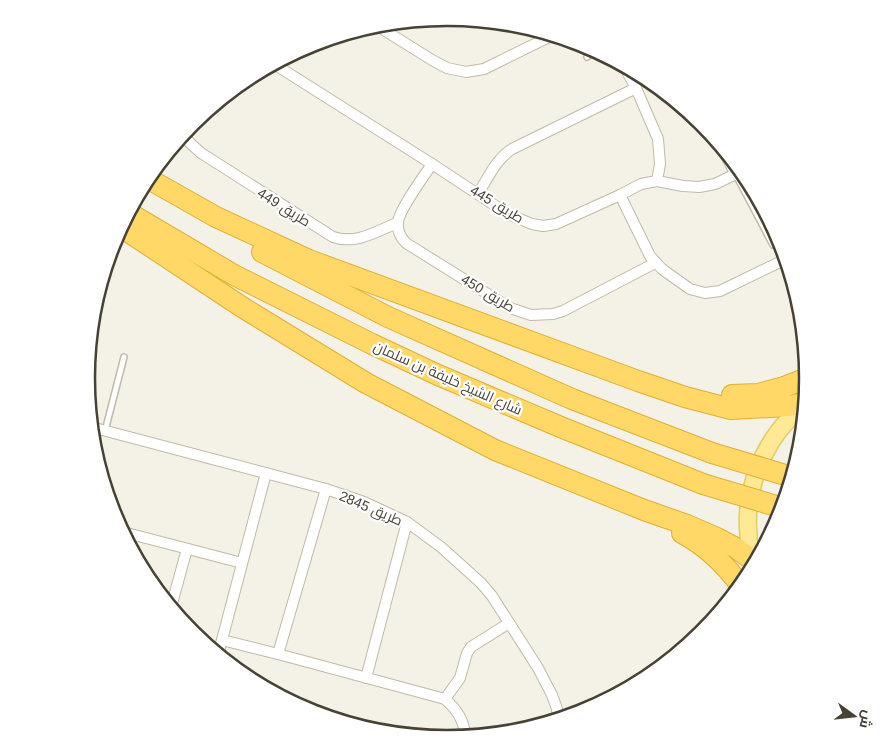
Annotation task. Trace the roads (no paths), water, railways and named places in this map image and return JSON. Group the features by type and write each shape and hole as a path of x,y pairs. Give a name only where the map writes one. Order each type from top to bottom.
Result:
{"highway":[{"path":"155,183 216,217 309,260 685,397 731,408 798,404"},
{"path":"150,191 388,317 572,399 712,452 785,475"},
{"name":"شارع الشيخ خليفة بن سلمان","path":"135,217 234,275 438,375 703,484 775,506"},
{"path":"128,231 242,307 366,383 495,450 644,510 688,525 736,548 750,558"},
{"path":"601,367 689,390 731,395 758,394 799,381"},
{"path":"644,510 690,537 715,556 735,579"}],"main road":[{"path":"753,553 749,543 748,504 754,478 762,458 775,436 790,418 797,413"}],"street":[{"path":"386,32 447,68 466,72 484,69 543,40"},
{"name":"طريق 445","path":"281,68 508,214 532,224 543,226 556,224 641,184 657,181 699,187 715,184 734,175"},
{"path":"631,78 658,139 660,164 657,181"},
{"path":"478,194 505,153 636,88"},
{"name":"طريق 449","path":"188,140 201,153 334,237 346,240 358,239 397,223"},
{"path":"397,223 401,212 432,164"},
{"path":"620,195 646,250 655,263 690,289 705,293 720,291 779,262"},
{"name":"طريق 450","path":"397,223 399,234 406,243 510,308 531,314 553,314 564,311 655,263"},
{"name":"طريق 2845","path":"99,432 326,489 364,502 407,522 441,547 481,583 492,596 538,668 552,695 557,712"},
{"path":"220,646 266,473"},
{"path":"278,654 326,489"},
{"path":"366,678 407,522"},
{"path":"132,534 242,564"},
{"path":"173,598 187,549"},
{"path":"445,699 460,678 467,653 471,647 509,623"},
{"path":"222,640 445,699 454,707 463,721 465,729"}],"lane":[{"path":"98,425 124,357"}]}
